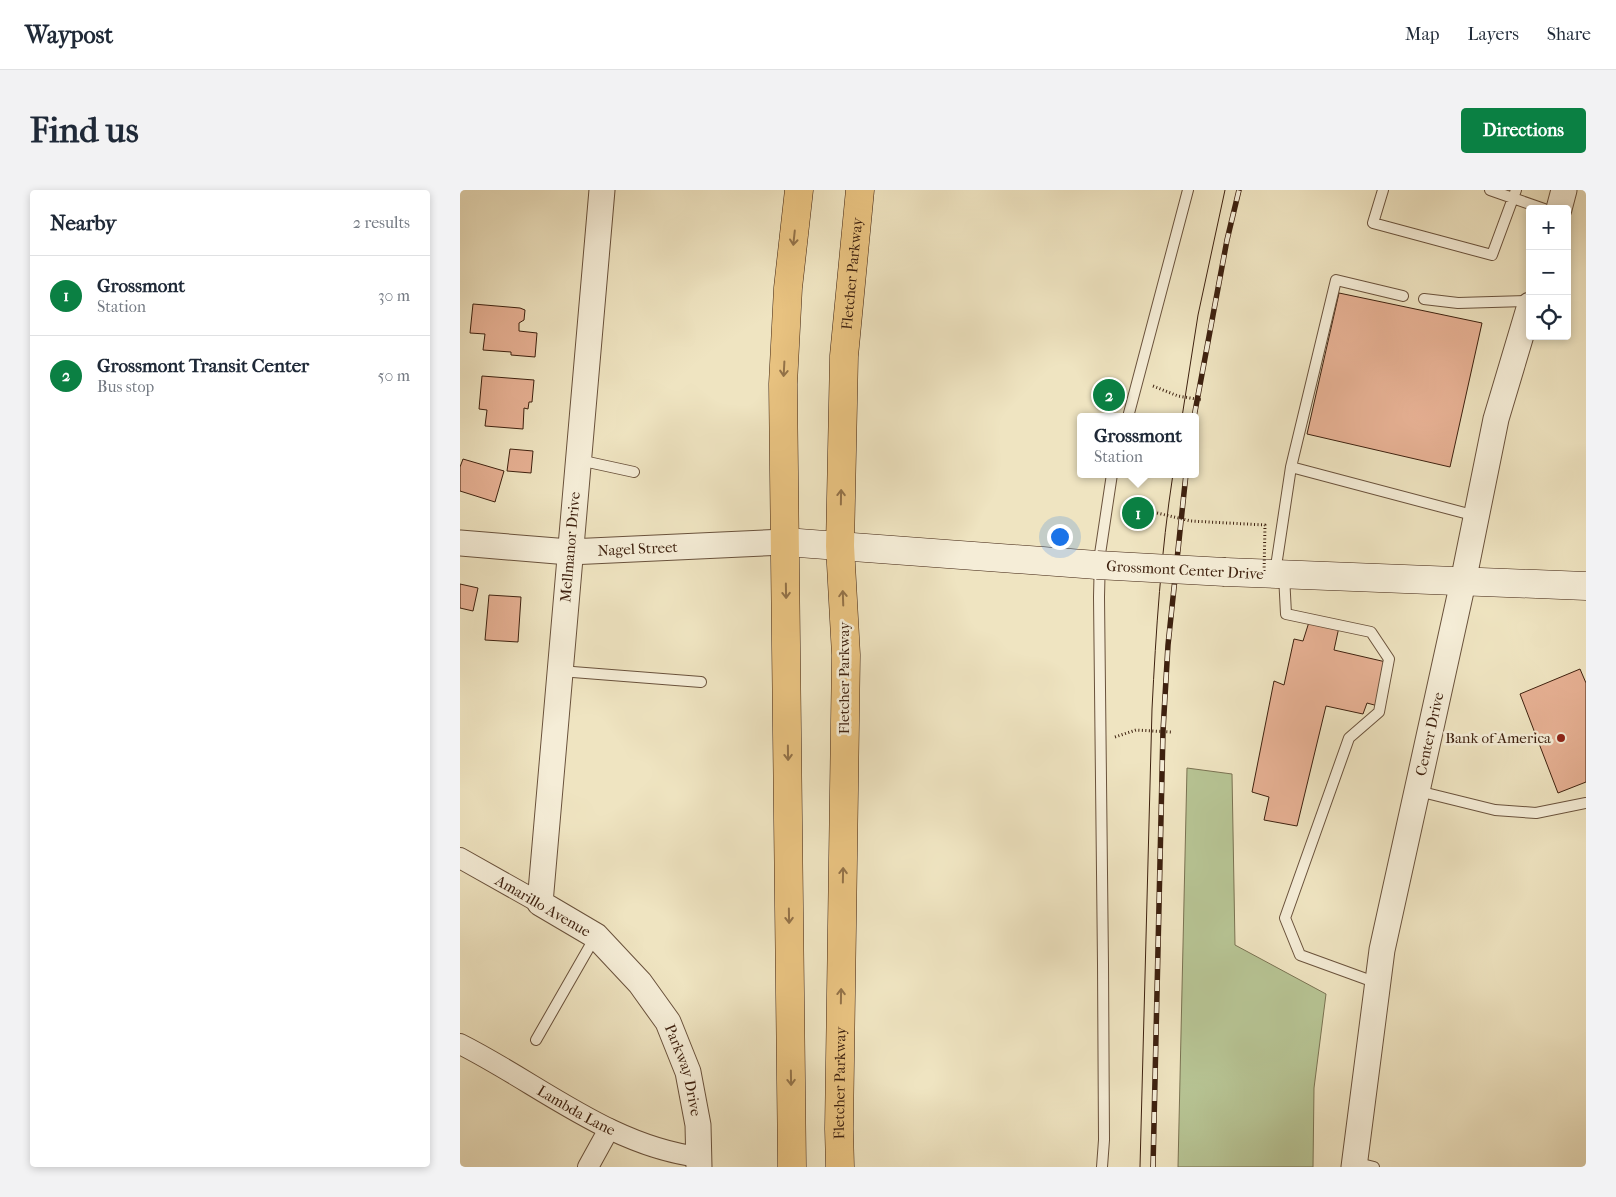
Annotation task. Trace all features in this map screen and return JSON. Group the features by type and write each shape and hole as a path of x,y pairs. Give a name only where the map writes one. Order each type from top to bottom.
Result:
{"main road":[{"path":"792,1167 783,384 788,288 799,190"},
{"name":"Fletcher Parkway","path":"840,1167 846,655 840,546 844,356 860,190"},
{"name":"Grossmont Center Drive","path":"785,542 1165,570 1586,586"}],"street":[{"name":"Mellmanor Drive","path":"540,903 602,190"},
{"path":"1559,205 1564,190"},
{"name":"Center Drive","path":"1361,1165 1382,950 1463,582 1496,420 1526,319"},
{"name":"Nagel Street","path":"460,543 570,552 785,542"},
{"name":"Amarillo Avenue","path":"460,858 596,936 640,983"},
{"name":"Parkway Drive","path":"640,983 668,1022 688,1072 698,1125 699,1162"},
{"name":"Lambda Lane","path":"461,1047 609,1129 699,1162"},
{"path":"588,1167 609,1129"}],"lane":[{"path":"1129,413 1188,190"},
{"path":"1383,190 1373,222 1492,255 1515,194"},
{"path":"1490,190 1515,194 1536,205"},
{"path":"1378,984 1300,955 1285,918 1349,738 1379,712 1389,659 1371,632 1286,614 1274,575 1291,467 1336,280 1403,296"},
{"path":"1424,299 1458,303 1526,301"},
{"path":"578,460 634,472"},
{"path":"1291,467 1476,516"},
{"path":"1102,1167 1104,1140 1099,607 1100,554 1111,478"},
{"path":"560,671 701,682"},
{"path":"1416,790 1495,810 1536,813 1586,803"},
{"path":"536,1040 596,936"}],"path":[{"path":"1138,380 1178,396 1202,400"},
{"path":"1140,509 1191,521 1266,525 1274,575"},
{"path":"1100,742 1136,730 1171,732"}],"green space":[{"path":"1187,768 1232,774 1235,945 1326,994 1314,1088 1313,1167 1178,1167"}],"building":[{"path":"1339,293 1482,323 1450,467 1307,434"},
{"path":"473,304 525,310 524,320 519,323 519,331 537,333 535,357 511,355 511,352 483,350 485,334 470,333"},
{"path":"482,376 534,380 532,402 529,402 528,409 524,408 523,429 485,426 487,410 479,409"},
{"path":"510,449 533,451 531,473 507,471"},
{"path":"463,459 504,471 495,502 460,491 460,467"},
{"path":"460,584 478,588 473,611 460,608"},
{"path":"489,595 521,597 518,642 485,640"},
{"path":"1309,622 1339,627 1334,650 1386,662 1378,706 1367,703 1363,714 1326,706 1297,826 1264,820 1269,797 1252,792 1274,681 1284,685 1294,639 1303,641"},
{"name":"Bank of America","path":"1580,669 1586,683 1586,782 1558,793 1520,694"}],"tram line":[{"path":"1183,413 1198,315 1225,190"},
{"path":"1140,1167 1152,709 1159,592 1172,478"}],"railway":[{"path":"1195,413 1227,240 1239,190"},
{"path":"1153,1167 1163,731 1168,645 1186,478"}],"place":[{"name":"Grossmont Transit Center","path":"1109,395"},
{"name":"Grossmont","path":"1138,513"},
{"name":"Bank of America","path":"1561,738"}]}
